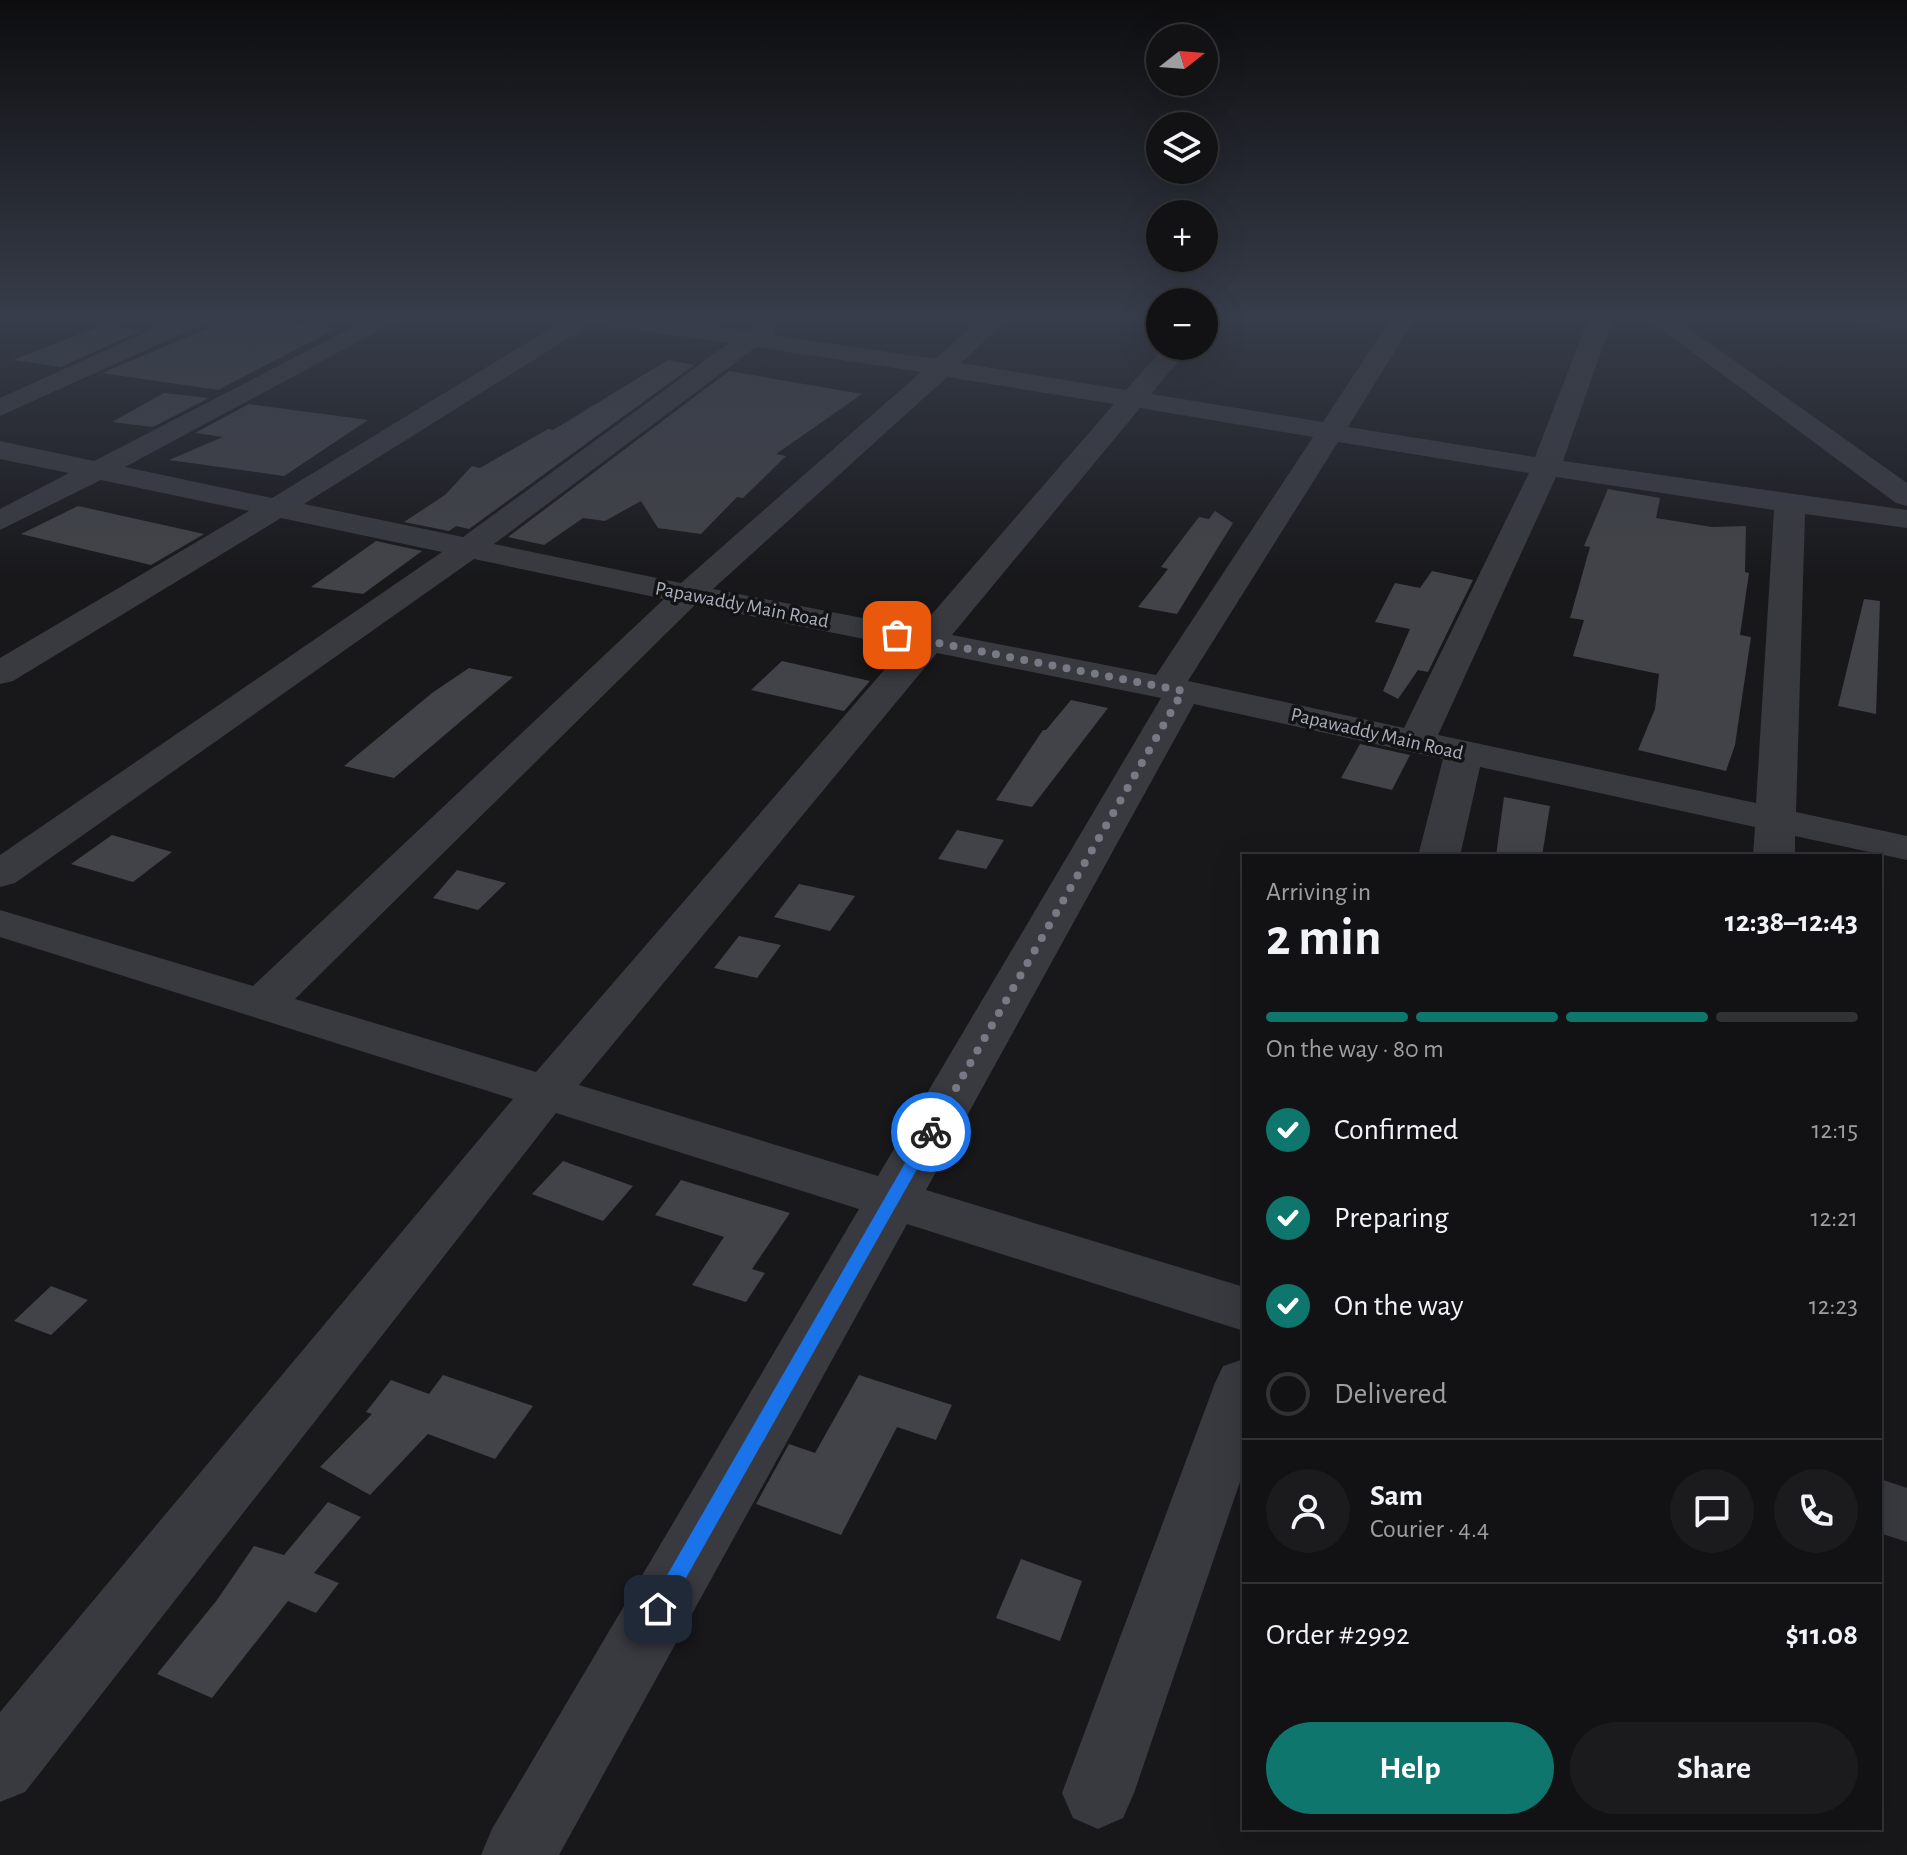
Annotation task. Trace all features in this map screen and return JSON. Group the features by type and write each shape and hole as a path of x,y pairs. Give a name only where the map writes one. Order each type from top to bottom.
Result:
{"street":[{"path":"0,521 228,404"},
{"path":"0,673 446,404"},
{"path":"0,874 467,549 663,404"},
{"path":"262,1004 688,594 902,404"},
{"path":"0,1767 546,1092 1129,404"},
{"path":"1159,404 1332,434 1907,519"},
{"path":"518,1855 892,1200 1174,689 1351,404"},
{"path":"1416,742 1546,467 1569,404"},
{"path":"1777,404 1907,497"},
{"name":"Papawaddy Main Road","path":"0,450 280,506 467,549 688,594 1174,689 1464,753 1775,838 1907,848"},
{"path":"1775,838 1790,504"},
{"path":"1439,854 1464,753"},
{"path":"0,923 1242,1308"},
{"path":"1098,1793 1242,1389"},
{"path":"1882,1507 1907,1515"}],"building":[{"path":"145,404 198,404 153,427 112,422"},
{"path":"249,404 368,420 284,476 169,460 223,437 195,433"},
{"path":"596,404 641,404 469,529 456,526 449,531 404,522 445,495 472,466 480,468 548,429 553,430"},
{"path":"686,404 848,404 776,454 786,456 743,498 737,497 701,534 658,528 641,501 605,521 583,518 544,545 508,537"},
{"path":"1608,489 1660,498 1656,518 1712,527 1746,526 1745,572 1749,573 1740,635 1751,637 1735,745 1726,771 1638,750 1655,709 1659,674 1573,656 1584,620 1570,618 1590,547 1584,546"},
{"path":"78,506 204,534 151,565 21,534"},
{"path":"1215,511 1233,523 1177,614 1138,607 1168,569 1161,567 1199,517 1209,519"},
{"path":"376,541 422,551 363,594 311,587"},
{"path":"1432,571 1473,580 1428,672 1418,670 1398,699 1383,691 1410,629 1375,622 1395,583 1420,588"},
{"path":"1864,599 1880,601 1876,714 1838,706"},
{"path":"782,661 870,681 844,711 751,690"},
{"path":"469,668 513,677 394,778 344,766 432,693"},
{"path":"1071,700 1108,708 1032,807 996,800 1043,730"},
{"path":"1360,744 1410,755 1392,790 1341,778"},
{"path":"1504,797 1550,806 1542,854 1496,854"},
{"path":"957,830 1004,840 986,869 938,859"},
{"path":"112,835 172,852 133,882 71,864"},
{"path":"457,870 506,883 478,910 433,898"},
{"path":"799,884 855,896 830,931 774,917"},
{"path":"739,936 781,945 757,978 714,968"},
{"path":"563,1161 633,1186 603,1221 532,1194"},
{"path":"681,1180 790,1213 752,1269 765,1273 746,1302 692,1285 724,1237 655,1215"},
{"path":"51,1286 88,1300 51,1335 14,1321"},
{"path":"443,1375 533,1406 495,1459 428,1434 370,1495 320,1467 372,1414 366,1412 391,1380 429,1394"},
{"path":"859,1375 952,1405 936,1440 897,1427 841,1535 756,1504 789,1444 815,1453"},
{"path":"328,1502 361,1517 314,1573 339,1583 316,1613 288,1601 212,1698 157,1674 217,1600 254,1546 284,1555"},
{"path":"1021,1559 1082,1581 1060,1641 996,1618"}],"way so far":[{"path":"897,635 1183,691 931,1132"}],"route":[{"path":"658,1609 931,1132"}]}
